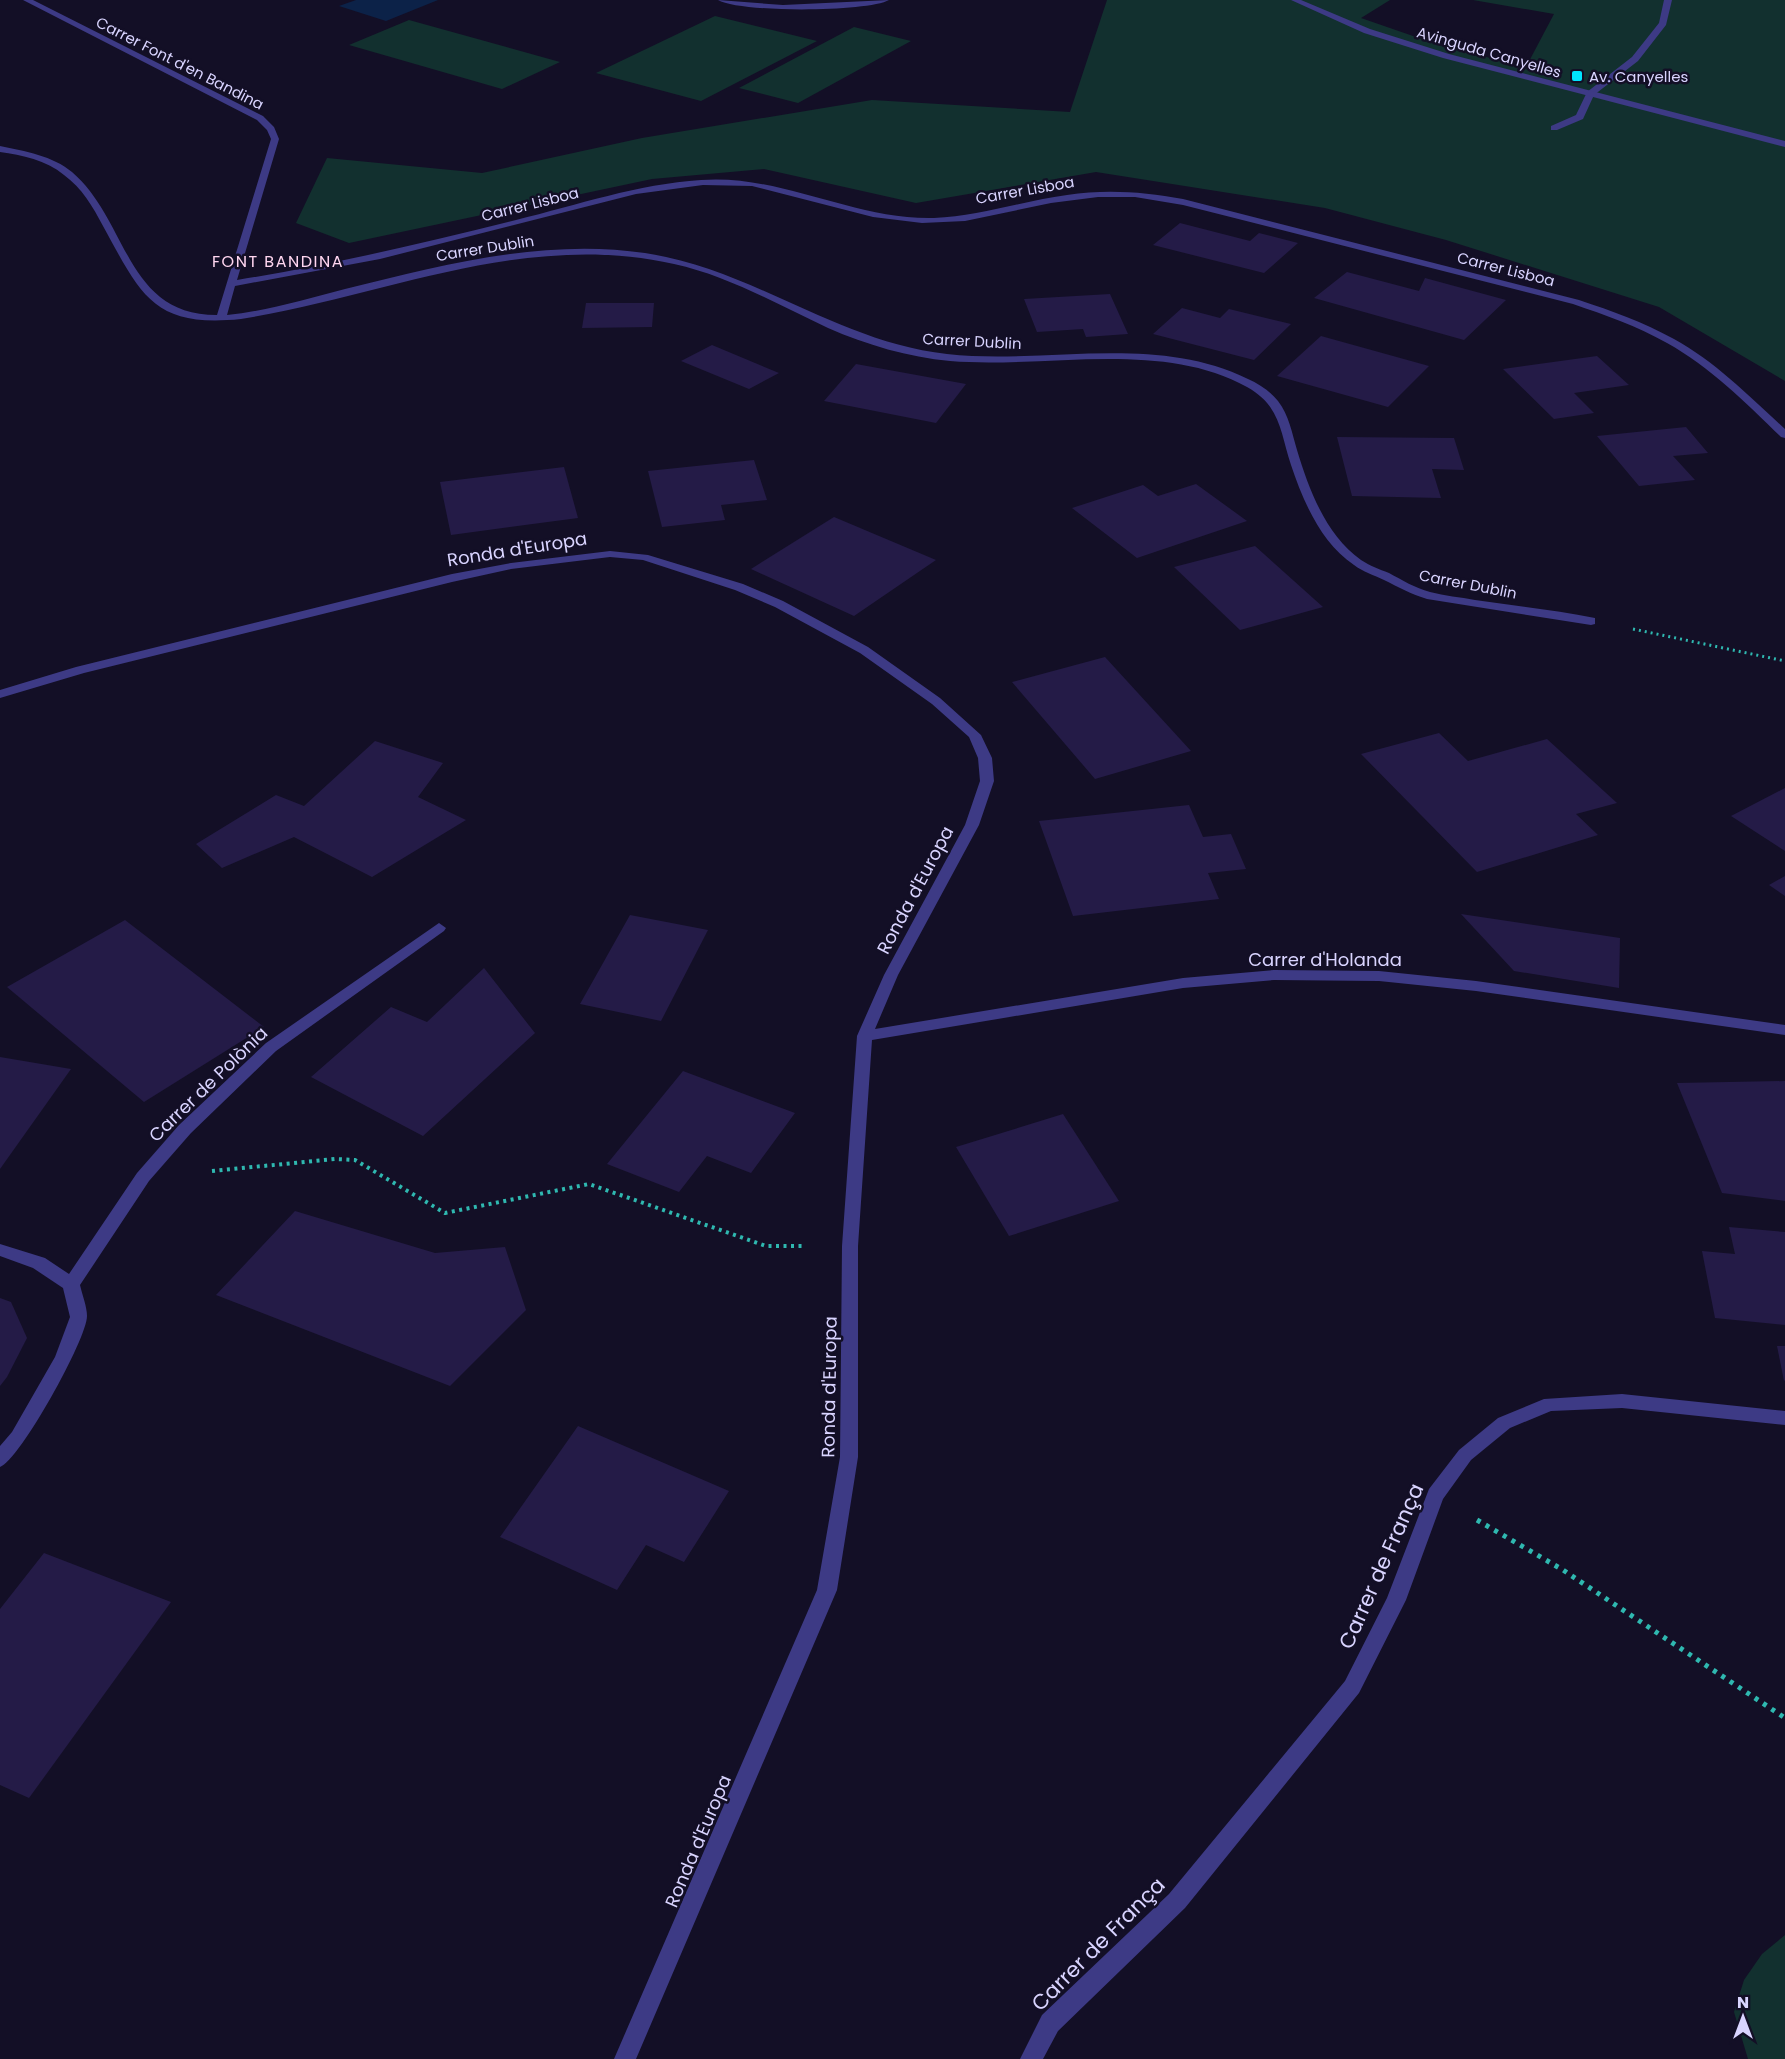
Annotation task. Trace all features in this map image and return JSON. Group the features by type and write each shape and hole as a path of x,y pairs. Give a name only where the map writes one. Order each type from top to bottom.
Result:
{"street":[{"name":"Carrer Font d'en Bandina","path":"27,0 260,118 271,129 275,139 221,317"},
{"path":"722,0 803,8 885,0"},
{"name":"Avinguda Canyelles","path":"1295,0 1367,31 1446,56 1785,144"},
{"path":"1554,128 1580,117 1590,94 1635,59 1663,23 1668,0"},
{"name":"Carrer Dublin","path":"0,149 33,154 70,174 91,199 146,292 171,312 192,317 221,317 262,312 428,272 513,257 558,252 607,251 670,259 718,274 834,328 868,341 912,353 994,359 1140,357 1193,364 1235,377 1272,399 1279,410 1297,466 1322,523 1336,543 1358,564 1422,594 1591,621"},
{"name":"Carrer Lisboa","path":"232,284 305,273 367,260 642,191 701,182 749,182 874,216 907,220 948,220 1087,195 1112,193 1150,196 1183,202 1576,302 1630,321 1672,342 1730,383 1785,435"},
{"name":"Ronda d'Europa","path":"0,694 91,668 440,581 511,566 610,554 644,557 739,586 779,604 864,650 936,701 975,735 985,758 987,781 972,825 891,975 865,1035 850,1246 849,1457 827,1590 625,2059"},
{"name":"Carrer de Polònia","path":"71,1284 143,1177 185,1129 271,1047 439,928"},
{"name":"Carrer d'Holanda","path":"865,1035 1183,983 1274,975 1379,976 1476,986 1785,1030"},
{"path":"0,1251 39,1263 71,1284 79,1317 63,1359 18,1437 0,1459"},
{"name":"Carrer de França","path":"1031,2059 1050,2023 1177,1901 1352,1687 1396,1600 1435,1496 1466,1455 1504,1423 1550,1404 1622,1401 1785,1418"}],"path":[{"path":"1591,621 1785,661"},
{"path":"143,1177 335,1158 355,1160 445,1213 589,1184 766,1246 850,1246"},
{"path":"1435,1496 1563,1570 1785,1718"}],"green space":[{"path":"1107,0 1390,0 1361,18 1439,45 1526,67 1554,14 1473,0 1785,0 1785,381 1659,307 1446,240 1325,208 1096,172 916,203 764,169 652,179 349,243 296,223 327,158 482,173 642,138 872,100 1070,112"},
{"path":"715,16 817,41 701,101 596,73"},
{"path":"409,20 560,62 502,89 349,45"},
{"path":"854,27 911,41 798,103 739,88"},
{"path":"1785,1935 1785,2059 1748,2059 1734,2012 1744,1980 1762,1954"}],"water":[{"path":"356,0 438,0 386,21 339,6"}],"building":[{"path":"1180,223 1250,241 1259,233 1298,243 1264,273 1153,245"},
{"path":"1347,272 1419,291 1425,278 1506,300 1464,340 1314,298"},
{"path":"1110,294 1128,334 1086,337 1083,329 1037,332 1024,299"},
{"path":"586,303 654,303 652,327 582,328"},
{"path":"1182,308 1220,318 1229,309 1291,324 1254,360 1153,334"},
{"path":"1321,336 1429,366 1388,407 1277,376"},
{"path":"712,345 779,373 749,389 681,361"},
{"path":"1597,356 1629,385 1574,393 1594,413 1554,419 1503,369"},
{"path":"856,364 966,384 936,423 824,401"},
{"path":"1686,427 1708,453 1673,456 1695,480 1639,486 1597,436"},
{"path":"1337,437 1454,438 1464,470 1432,469 1441,498 1352,496"},
{"path":"754,460 767,500 721,505 725,520 662,527 648,471"},
{"path":"564,467 578,518 451,535 440,482"},
{"path":"1196,484 1247,521 1137,558 1072,508 1143,485 1158,496"},
{"path":"834,517 936,560 854,616 751,569"},
{"path":"1255,546 1323,607 1240,630 1174,567"},
{"path":"1105,657 1191,751 1095,779 1012,682"},
{"path":"1439,733 1468,761 1547,739 1617,803 1576,814 1598,835 1477,872 1361,754"},
{"path":"375,741 443,763 418,797 466,820 372,877 294,837 222,868 196,844 276,795 304,806"},
{"path":"1785,788 1785,851 1731,816"},
{"path":"1189,805 1203,837 1231,834 1246,869 1208,873 1219,899 1073,916 1039,821"},
{"path":"1785,876 1785,896 1769,885"},
{"path":"1461,914 1620,938 1619,988 1514,971"},
{"path":"630,915 708,930 661,1021 580,1004"},
{"path":"125,920 264,1027 144,1102 7,987"},
{"path":"484,968 535,1033 423,1136 311,1077 391,1007 427,1022"},
{"path":"0,1057 71,1069 0,1169"},
{"path":"683,1071 795,1113 751,1173 707,1156 679,1192 607,1164"},
{"path":"1785,1081 1785,1201 1722,1193 1677,1083"},
{"path":"1063,1114 1119,1201 1009,1236 956,1147"},
{"path":"295,1211 435,1253 505,1247 526,1310 450,1386 216,1295"},
{"path":"1729,1227 1785,1232 1785,1325 1715,1318 1702,1251 1735,1254"},
{"path":"0,1298 11,1302 27,1338 0,1386"},
{"path":"1777,1346 1785,1346 1784,1381"},
{"path":"578,1426 729,1491 684,1562 646,1545 617,1590 500,1537"},
{"path":"44,1553 171,1602 29,1798 0,1785 0,1609"}],"place":[{"name":"Av. Canyelles","path":"1577,76"}],"district":[{"name":"FONT BANDINA","path":"278,261"}]}
